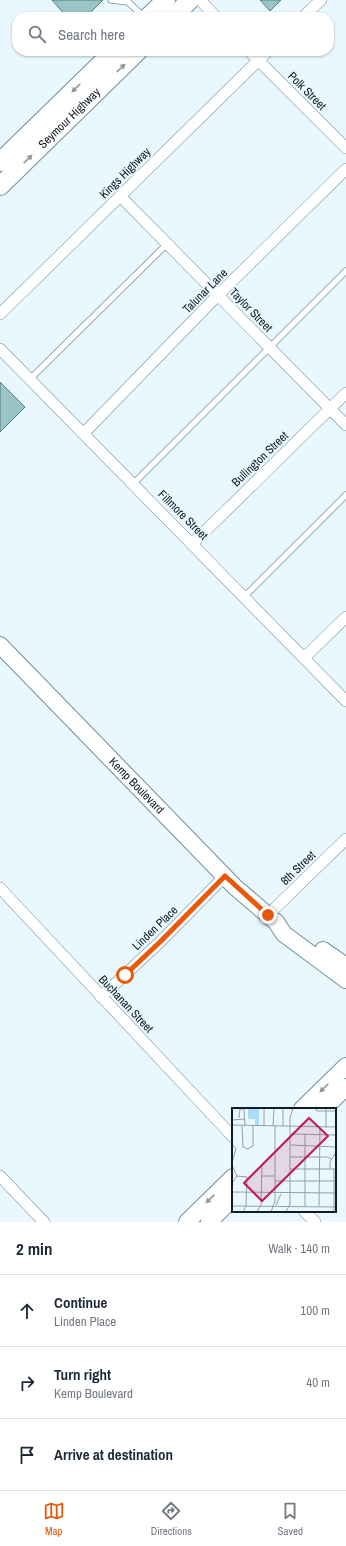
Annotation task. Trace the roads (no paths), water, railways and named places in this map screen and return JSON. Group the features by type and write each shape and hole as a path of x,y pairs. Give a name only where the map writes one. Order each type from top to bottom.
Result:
{"main road":[{"path":"153,12 165,0"},
{"path":"178,12 190,0"},
{"name":"Seymour Highway","path":"0,186 110,56"},
{"name":"Seymour Highway","path":"0,162 50,126 132,56"},
{"name":"Kemp Boulevard","path":"0,645 225,876 272,918 284,934 346,980"},
{"name":"Kemp Boulevard","path":"272,918 292,928 346,966"},
{"path":"303,1108 346,1066"},
{"path":"325,1108 346,1087"},
{"path":"187,1222 232,1178"},
{"path":"209,1222 232,1199"}],"street":[{"path":"200,0 211,12"},
{"path":"308,12 321,0"},
{"name":"Polk Street","path":"254,56 346,148"},
{"name":"Kings Highway","path":"0,314 262,56"},
{"name":"Talunar Lane","path":"84,433 218,295 346,169"},
{"name":"Taylor Street","path":"120,196 346,425"},
{"name":"Fillmore Street","path":"0,349 346,701"},
{"name":"Bullington Street","path":"192,544 346,393"},
{"path":"304,658 346,617"},
{"name":"8th Street","path":"272,918 346,839"},
{"name":"Linden Place","path":"101,997 161,941 225,876"},
{"name":"Buchanan Street","path":"0,888 232,1136"},
{"path":"0,1176 44,1222"},
{"path":"305,1212 315,1222"}],"lane":[{"path":"111,0 128,1 139,12"},
{"path":"30,379 167,244"},
{"path":"133,484 346,271"},
{"path":"244,597 346,495"}]}
